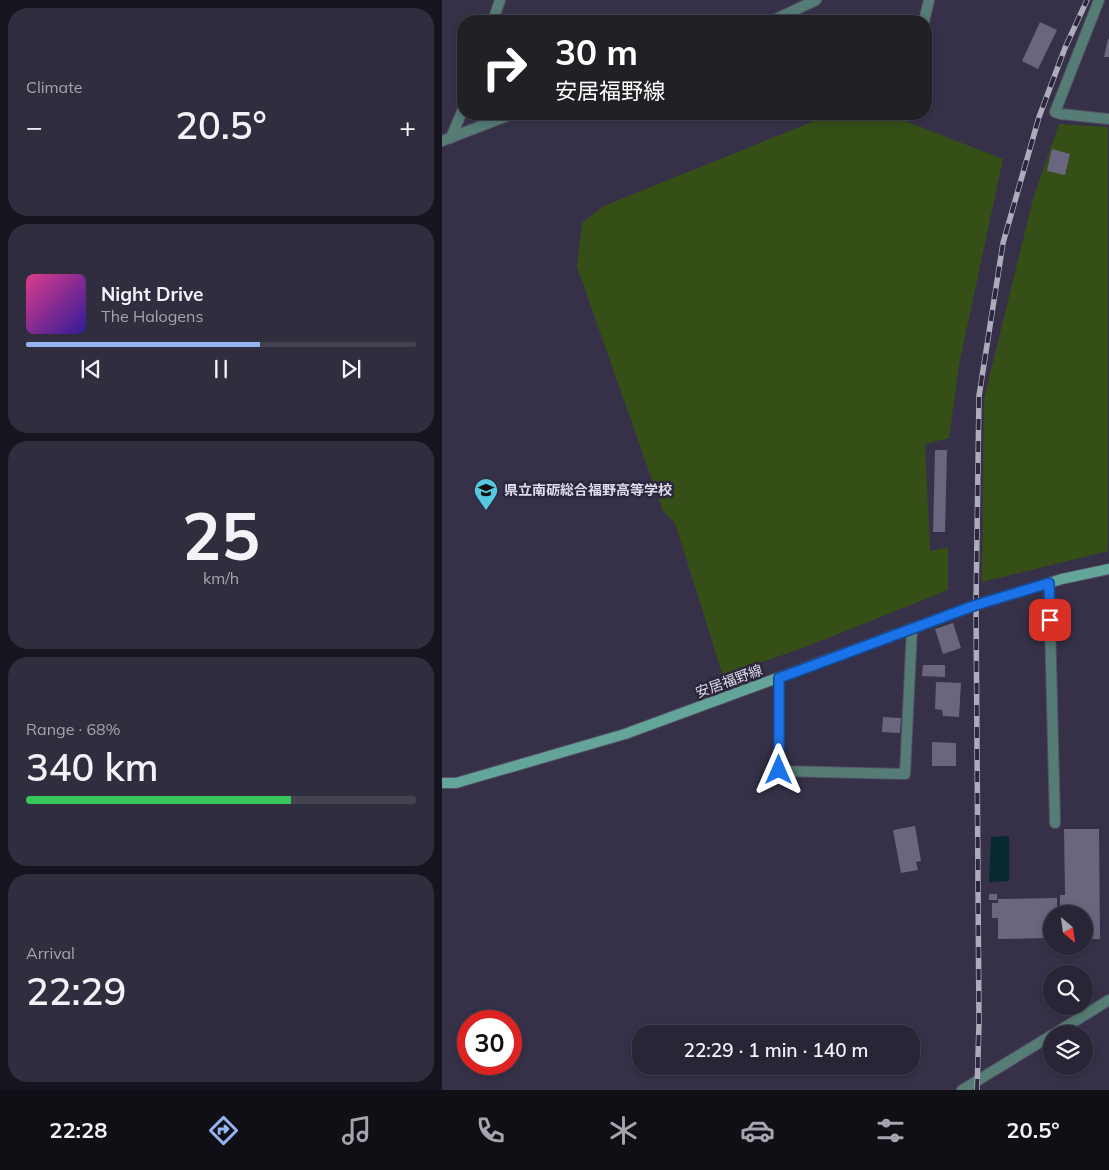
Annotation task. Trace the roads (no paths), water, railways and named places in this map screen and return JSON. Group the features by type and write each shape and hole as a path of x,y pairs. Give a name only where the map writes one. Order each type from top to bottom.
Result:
{"main road":[{"name":"安居福野線","path":"442,783 456,782 625,734 976,605 1062,579 1108,569"}],"street":[{"path":"495,15 500,0"},
{"path":"785,15 816,0"},
{"path":"925,15 929,0"},
{"path":"1098,0 1055,112 1108,119"},
{"path":"447,140 457,120"},
{"path":"447,140 497,120"},
{"path":"1049,583 1055,823"},
{"path":"779,678 779,770 905,774 912,628"},
{"path":"1068,1025 1108,1000"},
{"path":"962,1090 1043,1040"}],"railway":[{"path":"977,1090 979,1023 976,605 979,396 1003,243 1039,117 1065,48 1087,0"}],"place":[{"name":"県立南砺総合福野高等学校","path":"486,511"}]}
